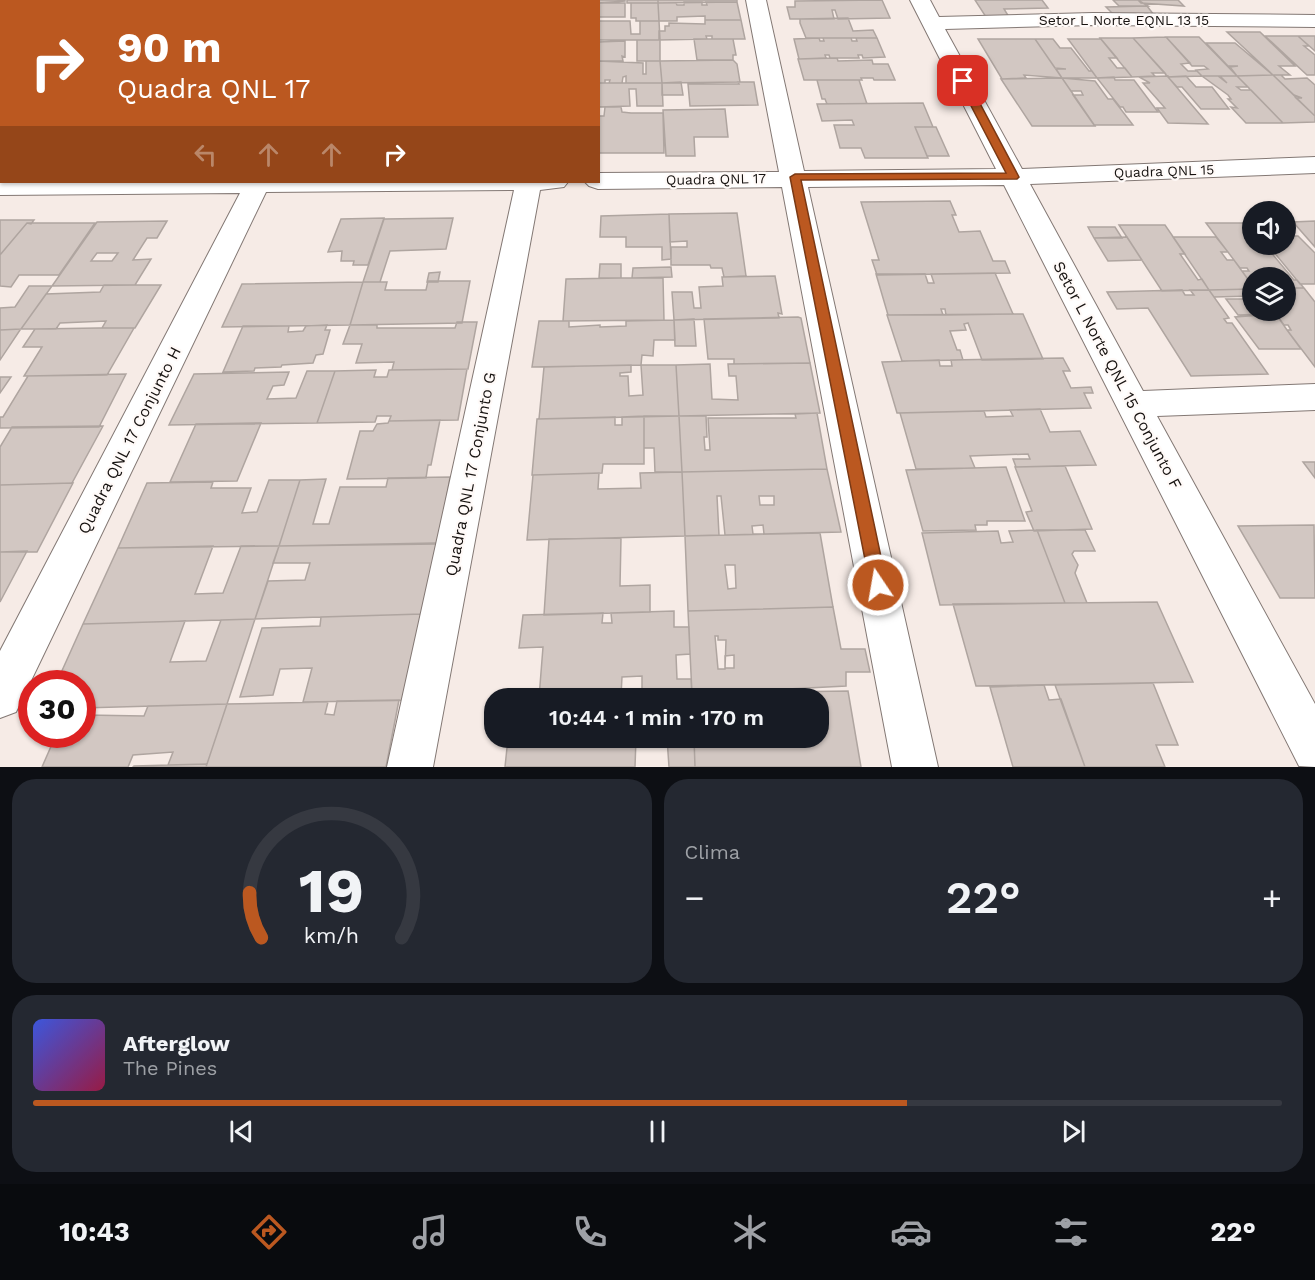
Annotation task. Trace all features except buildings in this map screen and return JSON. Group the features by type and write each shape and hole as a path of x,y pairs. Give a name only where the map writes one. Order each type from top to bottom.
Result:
{"street":[{"path":"756,0 795,177 915,767"},
{"path":"1077,0 1093,19"},
{"path":"1279,0 1309,21"},
{"name":"Setor L Norte EQNL 13 15","path":"927,11 1093,19 1309,21"},
{"name":"Setor L Norte QNL 15 Conjunto F","path":"927,11 1315,750"},
{"name":"Quadra QNL 15","path":"1013,177 1315,165"},
{"name":"Quadra QNL 17","path":"600,181 795,177 1013,177"},
{"path":"0,187 206,183"},
{"name":"Quadra QNL 17 Conjunto H","path":"0,696 257,183"},
{"name":"Quadra QNL 17 Conjunto G","path":"410,767 529,183"},
{"path":"1133,404 1315,397"}],"route":[{"path":"878,585 795,177 1013,177 963,81"}]}
